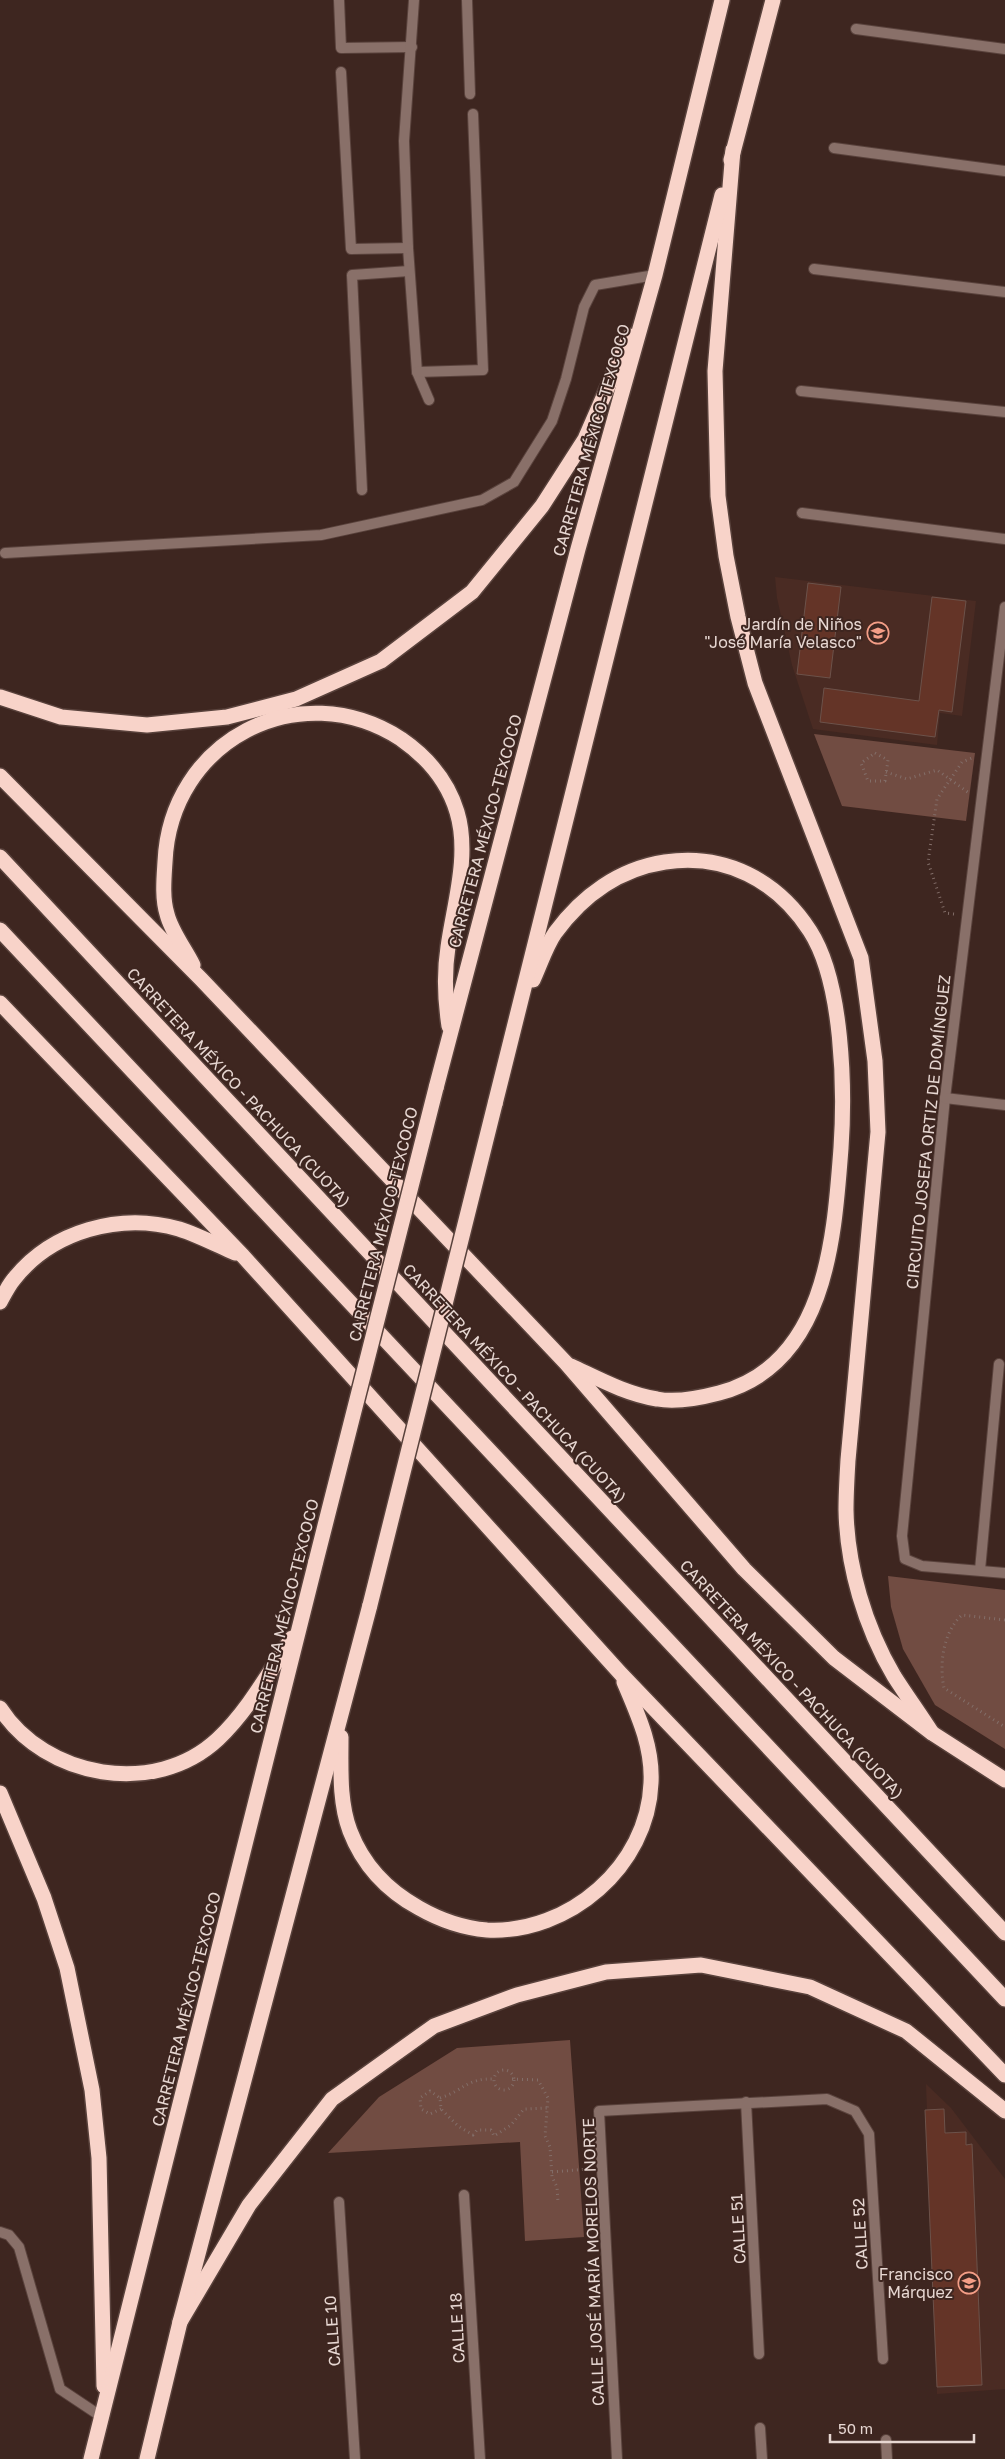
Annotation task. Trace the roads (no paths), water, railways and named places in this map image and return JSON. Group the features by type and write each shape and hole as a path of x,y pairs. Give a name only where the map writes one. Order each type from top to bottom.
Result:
{"highway":[{"name":"CARRETERA MÉXICO-TEXCOCO","path":"91,2459 298,1628 450,1033 576,559 654,279 722,0"},
{"path":"147,2459 180,2322 370,1605 733,150 773,0"},
{"path":"733,150 715,371 718,496 726,556 738,617 755,683 861,958 875,1061 878,1132 848,1460 846,1510 849,1550 858,1590 873,1633 894,1675 932,1733"},
{"path":"0,697 61,717 148,725 227,717 296,699 381,662 472,592 542,506 586,439 654,279"},
{"path":"201,979 167,915 164,881 166,843 176,809 192,780 210,755 238,734 264,722 292,714 309,713 325,713 359,719 389,731 414,748 434,769 444,783 458,814 461,841 459,885 446,970 450,1033"},
{"path":"0,776 201,979 566,1363 744,1569 834,1658 932,1733 1005,1780"},
{"name":"CARRETERA MÉXICO - PACHUCA (CUOTA)","path":"0,857 1005,1933"},
{"path":"518,1010 554,934 583,901 613,879 646,865 685,859 719,864 757,877 784,899 811,932 827,973 840,1036 843,1110 832,1240 818,1294 799,1336 774,1366 736,1388 698,1398 660,1400 624,1391 566,1363"},
{"path":"0,930 1005,1999"},
{"path":"0,1003 243,1256 621,1674 1005,2075"},
{"path":"0,1302 14,1279 38,1254 66,1237 120,1223 147,1223 179,1229 243,1256"},
{"path":"0,1708 23,1735 48,1754 72,1765 100,1772 126,1774 158,1770 188,1759 216,1741 240,1716 298,1628"},
{"path":"341,1718 343,1804 350,1830 360,1852 375,1874 408,1902 449,1922 469,1928 509,1929 537,1924 566,1913 599,1890 622,1865 636,1840 646,1812 651,1784 650,1757 644,1730 621,1674"},
{"path":"0,1793 44,1898 67,1968 92,2090 101,2197 103,2413"},
{"path":"180,2322 249,2205 332,2099 434,2026 526,1992 606,1972 701,1966 810,1986 906,2031 1005,2111"}],"street":[{"path":"339,0 341,48 412,48"},
{"path":"414,0 404,141 408,248 416,372 429,400"},
{"path":"467,0 470,94"},
{"path":"856,29 1005,48"},
{"path":"341,72 351,249 408,248"},
{"path":"416,372 483,370 472,114"},
{"path":"834,148 1005,170"},
{"path":"814,269 1005,292"},
{"path":"362,490 352,275 409,271"},
{"path":"5,553 321,534 482,500 514,482 552,421 566,379 584,307 594,285 654,279"},
{"path":"801,391 1005,412"},
{"path":"802,513 1005,539"},
{"name":"CIRCUITO JOSEFA ORTIZ DE DOMÍNGUEZ","path":"1005,607 945,1098 902,1536 905,1559 922,1566 1005,1573"},
{"path":"945,1098 1005,1105"},
{"path":"980,1570 999,1364"},
{"name":"CALLE JOSÉ MARÍA MORELOS NORTE","path":"617,2459 599,2110 827,2099 855,2111"},
{"name":"CALLE 51","path":"746,2102 759,2354"},
{"name":"CALLE 52","path":"855,2111 869,2134 883,2359"},
{"name":"CALLE 18","path":"464,2195 480,2459"},
{"name":"CALLE 10","path":"339,2202 355,2459"},
{"path":"0,2232 9,2235 19,2247 60,2389 103,2413"},
{"path":"760,2428 762,2459"},
{"path":"886,2440 887,2459"}],"place":[{"name":"Jardín de Niños \"José María Velasco\"","path":"878,633"},
{"name":"Francisco Márquez","path":"969,2283"}]}
